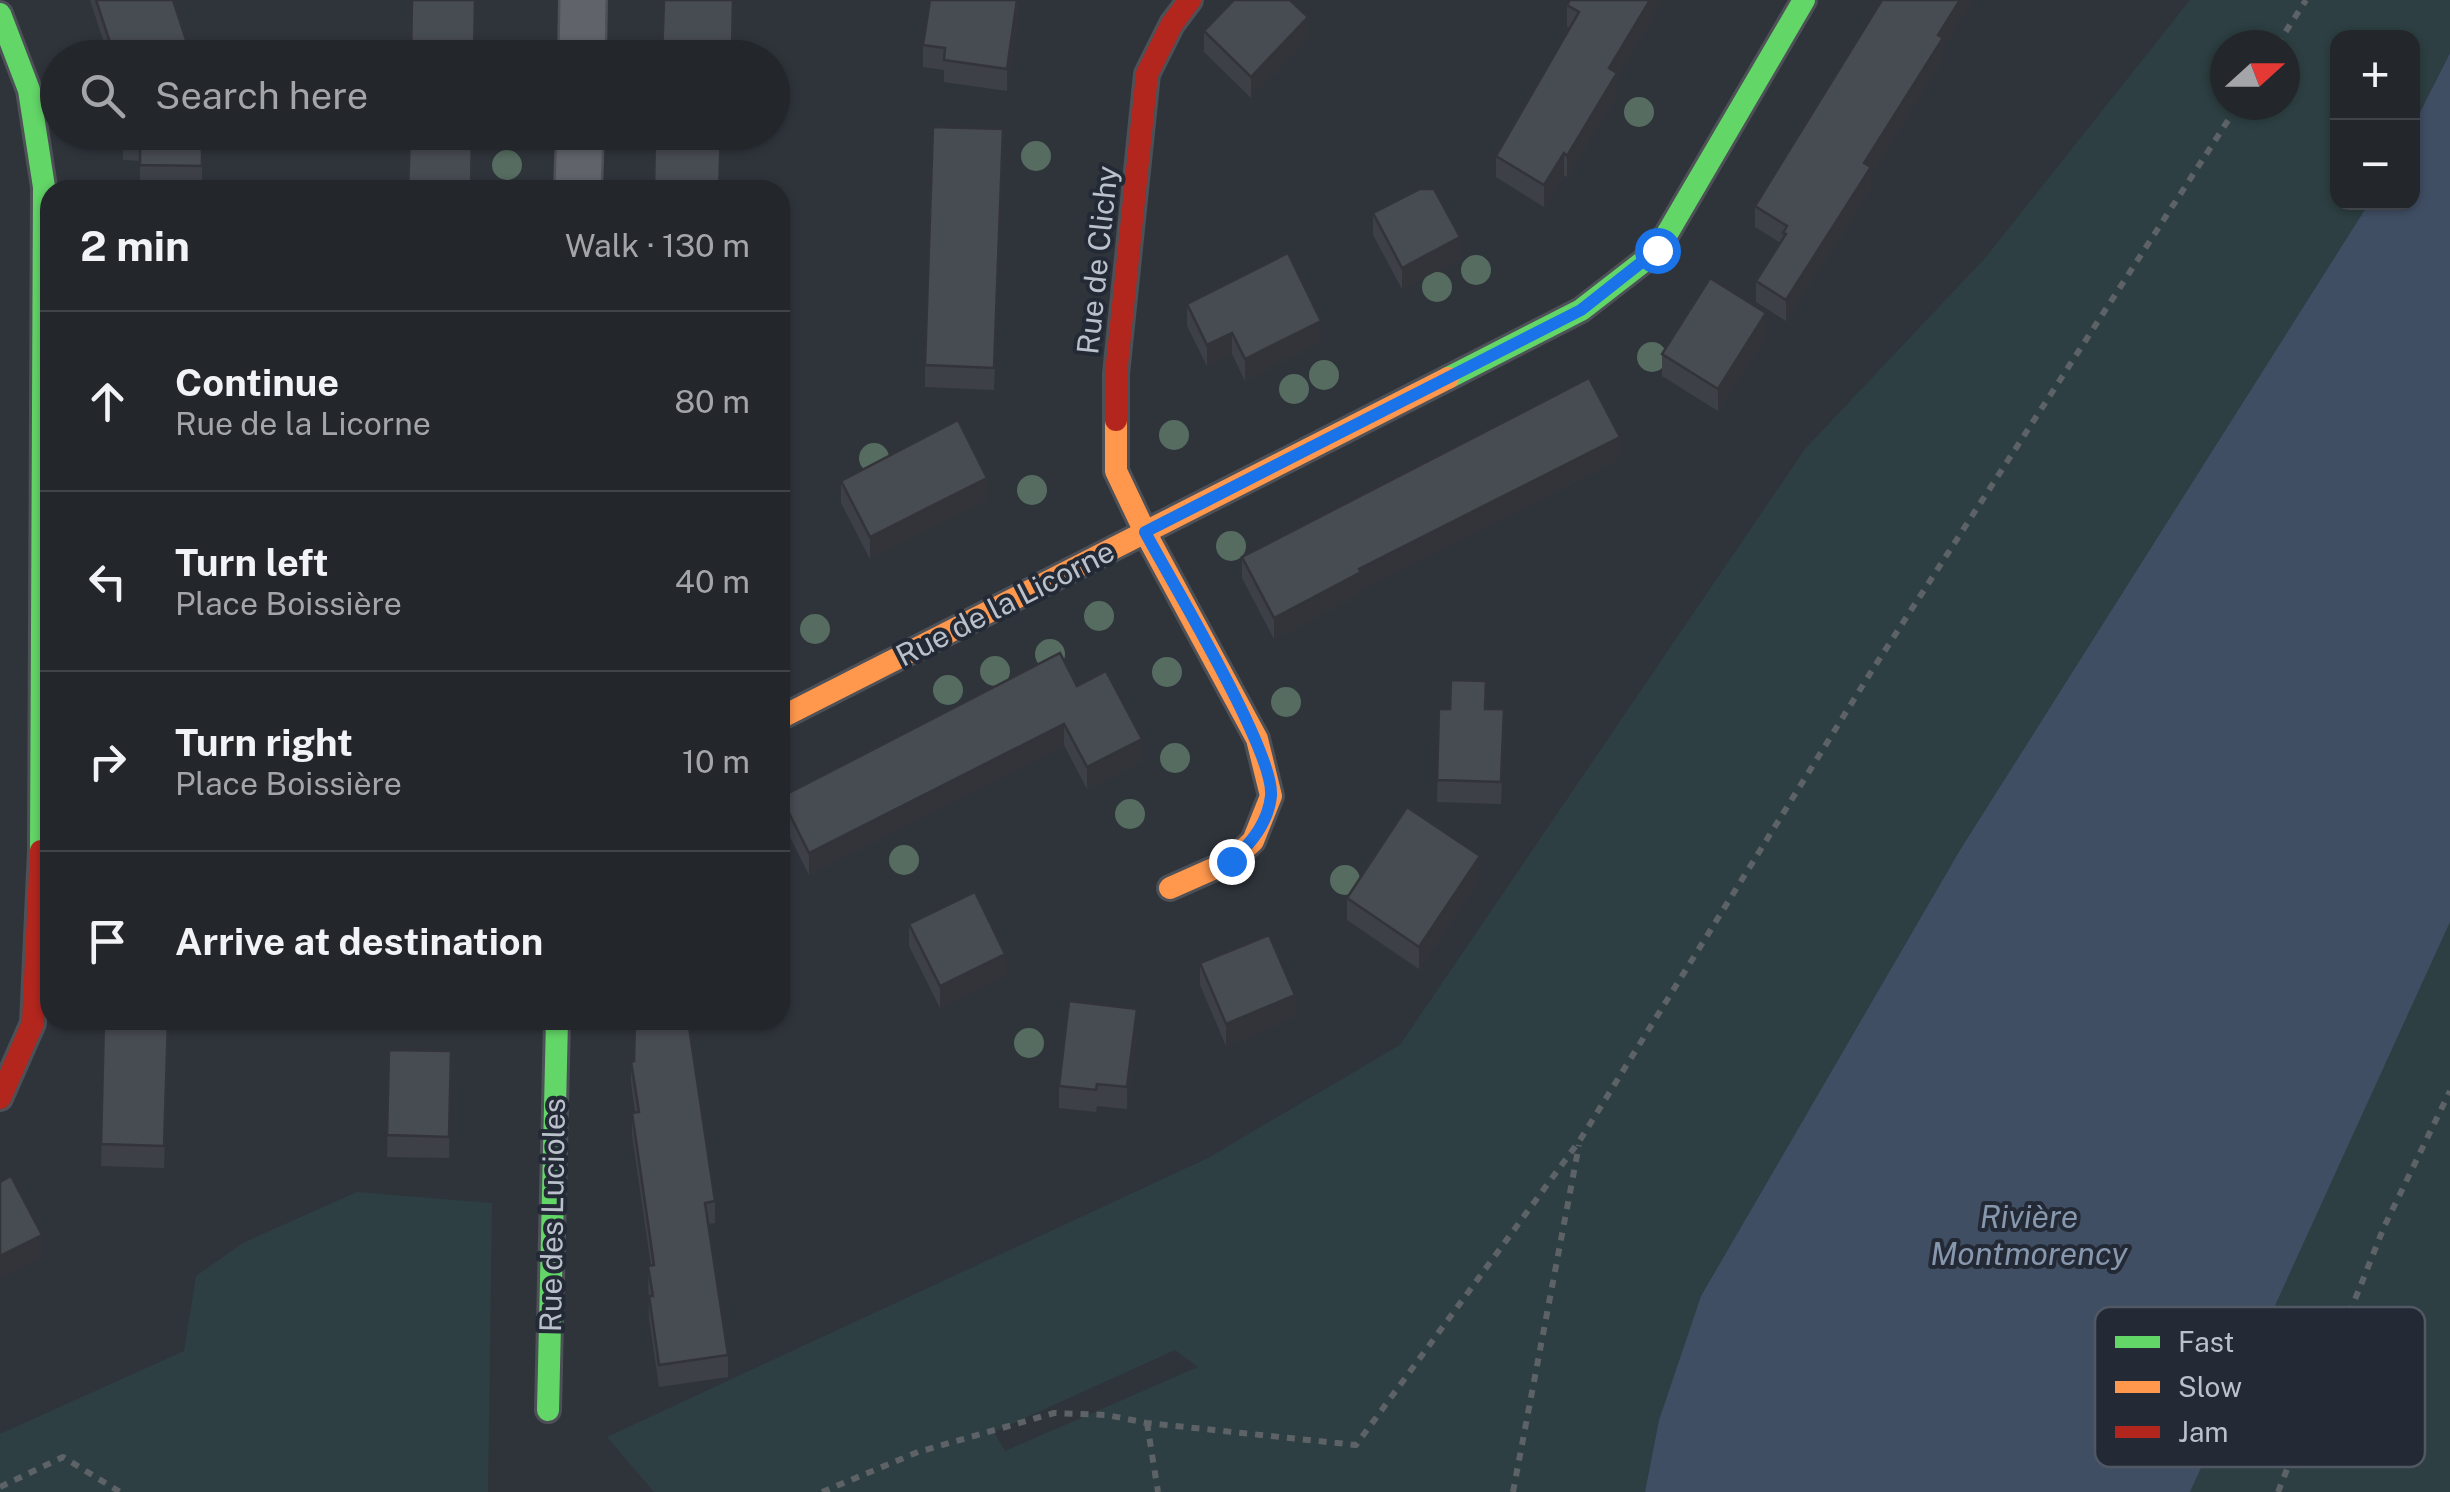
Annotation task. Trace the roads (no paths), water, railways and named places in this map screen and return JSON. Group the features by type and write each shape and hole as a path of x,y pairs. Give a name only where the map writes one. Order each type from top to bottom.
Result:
{"street":[{"path":"583,40 584,0"},
{"name":"Rue de Clichy","path":"1170,888 1231,861 1254,841 1271,796 1257,739 1145,532 1116,470 1116,374 1147,74 1172,24 1190,0"},
{"name":"Rue de la Licorne","path":"790,713 1581,310 1657,250 1804,0"},
{"path":"0,14 30,90 43,180"},
{"path":"578,180 579,150"},
{"path":"0,1098 33,1023 40,913"},
{"name":"Rue des Lucioles","path":"548,1410 557,1030"}],"water":[{"name":"Rivière Montmorency","path":"2450,53 2450,922 2274,1307 2095,1307 2095,1467 2201,1467 2190,1492 1645,1492 1659,1420 1701,1296 1960,850 2365,210 2420,210 2420,112"}]}
